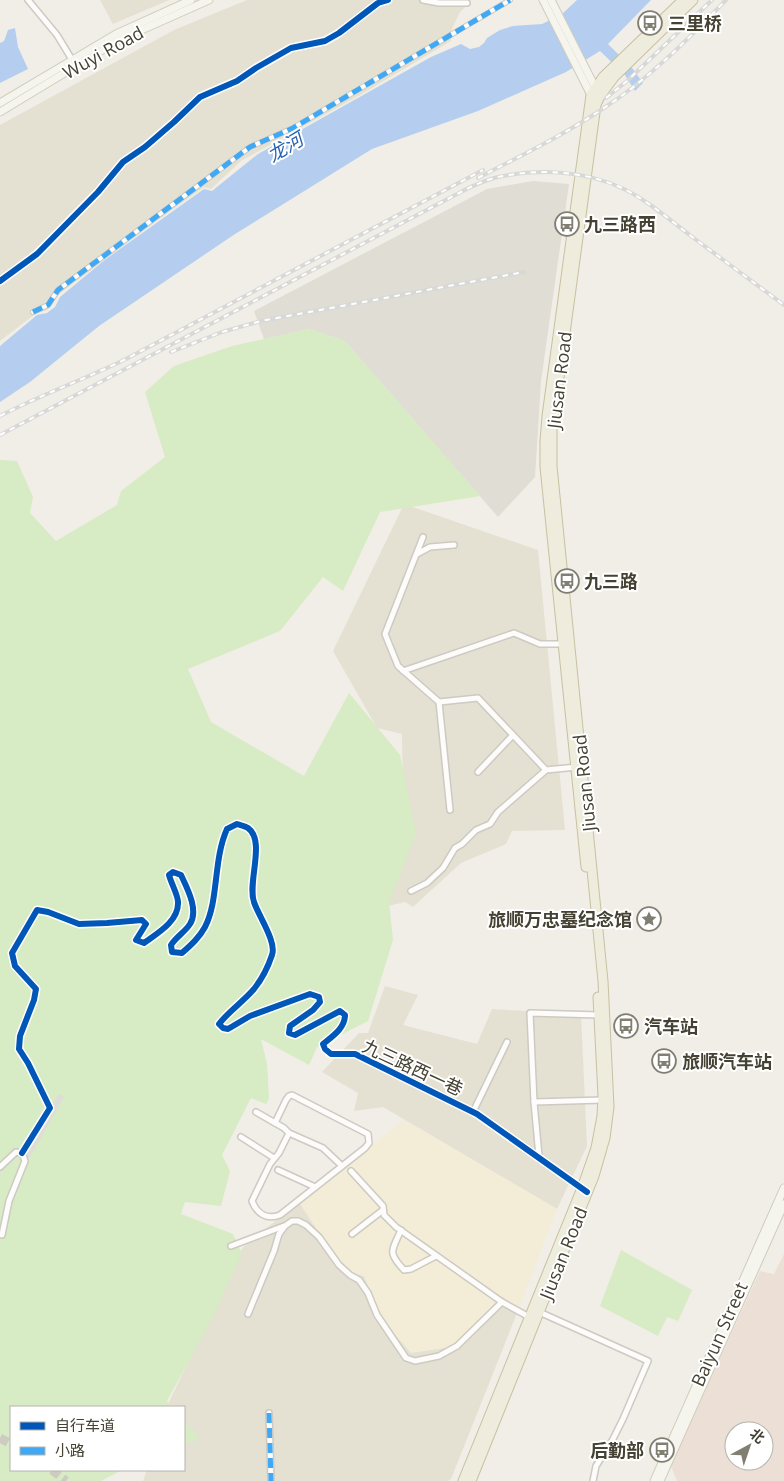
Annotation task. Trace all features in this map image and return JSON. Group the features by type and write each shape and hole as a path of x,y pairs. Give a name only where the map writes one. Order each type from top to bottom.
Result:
{"highway":[{"path":"596,93 683,0"},
{"path":"626,60 693,0"},
{"name":"Jiusan Road","path":"463,1481 602,1151 608,1122 609,1100 603,970 566,644 551,442 596,105 596,93"},
{"name":"Jiusan Road","path":"579,766 597,971 603,1100 598,1137 585,1190"},
{"name":"Jiusan Road","path":"471,1481 534,1315"}],"main road":[{"name":"Wuyi Road","path":"0,112 124,30 191,0"},
{"name":"Wuyi Road","path":"0,103 74,62 210,0"},
{"path":"543,0 554,14 596,93"},
{"path":"551,0 554,14"},
{"name":"Baiyun Street","path":"654,1481 784,1188"},
{"name":"Baiyun Street","path":"660,1481 784,1204"}],"street":[{"path":"28,0 52,28 74,62"},
{"path":"0,281 37,254 98,192 122,162 144,147 200,97 236,80 291,48 325,41 339,33 378,3 388,0"},
{"path":"423,0 439,3 467,3"},
{"path":"33,312 48,305 58,290 250,147 294,128 510,0"},
{"path":"423,537 385,634 398,666 439,702 450,810"},
{"path":"416,554 430,547 454,545"},
{"path":"403,671 476,647 506,634 520,634 540,644 566,644"},
{"path":"439,702 478,698 546,770"},
{"path":"478,772 513,735"},
{"path":"411,891 427,883 443,868 455,848 462,844 476,830 490,824 498,812 546,770 579,766"},
{"name":"九三路西一巷","path":"22,1153 50,1108 19,1049 20,1036 34,1000 36,989 15,966 12,953 37,910 59,915 79,924 142,920 146,924 136,940 144,943 162,930 174,917 178,901 169,876 173,872 181,875 190,894 193,910 191,923 171,946 172,952 182,953 194,943 205,926 211,906 222,840 226,829 237,824 248,828 254,837 257,847 254,861 253,901 270,940 273,952 264,973 253,990 219,1024 222,1028 228,1029 250,1016 310,994 320,997 320,1002 313,1010 290,1026 289,1033 295,1035 340,1010 345,1015 345,1022 324,1044 325,1049 331,1054 354,1054 473,1112 585,1190"},
{"path":"538,1156 530,1013 599,1015"},
{"path":"473,1112 506,1042"},
{"path":"275,1123 286,1100 292,1095 368,1134 369,1143 280,1215 274,1218 265,1216 258,1212 252,1201 270,1164 279,1154 289,1133"},
{"path":"534,1102 603,1100"},
{"path":"256,1112 284,1128 289,1133 323,1148 342,1166"},
{"path":"241,1137 274,1158"},
{"path":"0,1167 16,1152 22,1153 25,1161 9,1201 2,1235"},
{"path":"278,1170 315,1188"},
{"path":"351,1171 383,1206 384,1215 396,1227 502,1302 648,1361 623,1419 596,1466 593,1481"},
{"path":"352,1234 383,1210"},
{"path":"274,1218 276,1229"},
{"path":"230,1246 285,1226 292,1221 298,1221 306,1225 319,1236 339,1265 359,1280 368,1293 377,1315 406,1358 415,1361 439,1356 457,1346 502,1302"},
{"path":"248,1314 274,1252 279,1234 285,1226"},
{"path":"401,1230 392,1252 393,1258 404,1270 411,1269 436,1256"},
{"path":"269,1413 271,1481"}],"shaded area":[{"path":"100,0 169,0 113,24"},
{"path":"247,0 468,0 470,3 460,12 451,31 451,41 360,95 241,161 211,189 204,187 155,222 59,294 47,310 35,314 0,341 0,125 174,30"},
{"path":"533,181 569,184 541,381 535,477 498,517 345,341 309,329 264,339 254,311 487,189"},
{"path":"404,504 538,550 565,830 512,831 506,844 461,863 413,907 405,902 388,906 379,892 404,863 402,734 377,728 333,651"},
{"path":"385,986 418,995 403,1025 477,1044 492,1009 581,1014 587,1146 557,1209 383,1107 354,1111 358,1093 322,1072 359,1033 368,1033"},
{"path":"59,1094 64,1097 28,1160 24,1154"},
{"path":"404,1120 557,1209 519,1308 501,1296 451,1347 411,1353 383,1321 364,1276 344,1271 299,1202"},
{"path":"299,1202 344,1271 364,1276 383,1321 451,1347 502,1296 519,1308 451,1479 448,1481 143,1481 147,1471 185,1471 185,1406 168,1404 243,1247"},
{"path":"784,1254 784,1481 677,1481 671,1466 760,1271 774,1274"}],"green space":[{"path":"309,329 345,341 480,496 380,512 343,591 323,577 280,631 188,669 211,722 304,776 349,693 400,755 416,834 389,902 393,940 368,1021 317,1047 309,1065 261,1039 267,1064 269,1099 266,1104 251,1098 222,1155 230,1171 221,1206 185,1202 181,1214 233,1234 242,1253 214,1315 167,1401 171,1406 10,1406 10,1471 120,1471 101,1481 0,1481 0,460 17,461 33,497 30,513 56,541 117,505 121,491 165,457 145,392 174,366 232,346"},
{"path":"621,1250 692,1290 678,1321 667,1317 658,1336 600,1306"},
{"path":"185,1421 200,1439 185,1444"}],"water":[{"name":"龙河","path":"577,0 651,0 608,44 633,69 643,83 635,91 625,75 600,51 566,72 478,111 372,149 235,234 99,326 30,382 0,402 0,346 37,315 47,313 55,307 60,297 106,259 204,189 212,191 258,154 431,57 461,44 470,49 479,47 487,38 500,30 513,26 542,24 562,14"},
{"path":"15,28 18,47 28,69 0,83 0,43 4,41 8,30"}],"tunnel":[{"path":"0,1438 10,1443"},
{"path":"53,1471 66,1481"}],"railway":[{"path":"606,98 627,81 712,0"},
{"path":"478,178 542,145 621,96 668,57 726,0"},
{"path":"0,416 124,360 483,170"},
{"path":"0,435 463,191 494,178 510,175 543,172 577,175 593,178 624,189 652,206 784,305"},
{"path":"171,352 222,332 261,321 524,272"}],"marked path":[{"path":"33,312 48,305 58,290 250,147 293,128 510,0"},
{"path":"269,1413 271,1481"}],"cycle path":[{"path":"0,281 37,254 98,192 123,162 145,147 200,97 237,81 291,48 325,41 339,33 378,3 388,0"},
{"path":"22,1153 50,1108 19,1049 20,1036 34,1000 36,989 15,966 12,953 37,910 48,912 79,924 142,920 146,924 136,940 144,943 167,926 175,915 178,899 169,875 173,872 181,875 193,906 190,924 171,945 172,952 182,953 192,944 205,927 212,905 223,841 227,829 237,824 248,828 256,842 252,894 270,936 273,950 267,968 257,985 219,1024 223,1028 228,1029 250,1016 310,994 319,997 320,1002 313,1010 290,1026 289,1033 295,1035 340,1011 345,1015 343,1024 323,1044 325,1049 331,1054 355,1054 477,1114 587,1192"}],"place":[{"name":"三里桥","path":"650,23"},
{"name":"九三路西","path":"567,224"},
{"name":"九三路","path":"567,581"},
{"name":"旅顺万忠墓纪念馆","path":"649,919"},
{"name":"汽车站","path":"626,1026"},
{"name":"旅顺汽车站","path":"664,1061"},
{"name":"后勤部","path":"662,1450"}]}
